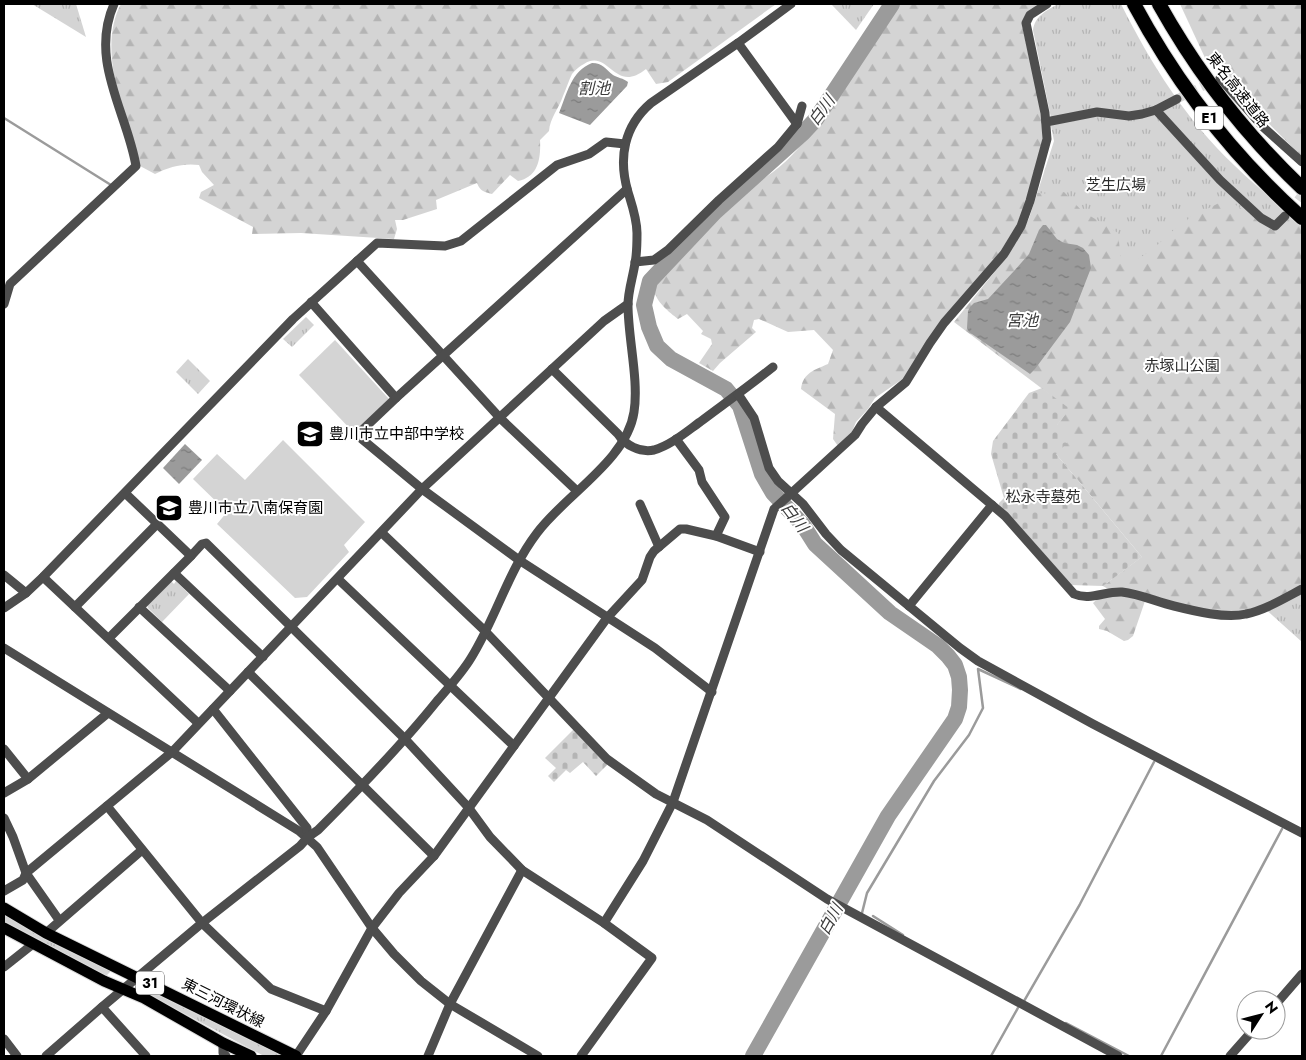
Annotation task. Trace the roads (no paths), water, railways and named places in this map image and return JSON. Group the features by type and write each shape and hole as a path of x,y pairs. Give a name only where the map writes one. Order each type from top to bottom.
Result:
{"highway":[{"name":"E1","path":"1134,4 1172,68 1193,98 1236,151 1281,199 1302,218"},
{"name":"東名高速道路","path":"1160,4 1186,48 1218,94 1256,141 1302,188"}],"main road":[{"name":"東三河環状線","path":"4,908 46,933 296,1056"},
{"name":"31","path":"4,928 123,990 144,998 223,1043 251,1056"}],"street":[{"path":"4,304 10,284 136,166 134,154 113,92 107,58 106,28 114,4"},
{"path":"52,1054 102,1007 202,923 300,846 406,740 472,657 519,560 546,520 618,450 631,427 636,399 628,304 635,262 637,231 627,189 623,161 625,144 631,127 643,110 791,4"},
{"path":"604,923 643,861 673,802 774,509 855,435 876,407 906,382 944,323 1004,254 1021,226 1047,139 1046,122 1026,23 1030,14 1047,4"},
{"path":"738,43 798,124"},
{"path":"1220,78 1264,127 1302,162"},
{"path":"1046,122 1097,112 1129,116 1156,110 1178,99"},
{"path":"635,262 654,260 668,250 778,147 798,124 802,106"},
{"path":"1156,110 1220,180 1261,218 1275,226 1285,216"},
{"path":"4,608 26,593 43,577 311,302 377,243 445,246 461,241 558,165 589,154 606,142 625,144"},
{"path":"627,189 357,435 422,489 519,560 655,648 712,692"},
{"path":"357,261 500,418 577,491"},
{"path":"311,302 396,398"},
{"path":"4,891 23,880 26,873 172,752 422,489 604,321 628,304"},
{"path":"552,369 618,434 623,442 633,447 652,450 676,439 773,367"},
{"path":"738,394 754,418 769,468 778,481 791,495 803,504 841,550 978,661 1093,724 1302,833"},
{"path":"876,407 1005,516 1074,594 1081,598 1109,592 1122,592 1175,606 1226,615 1237,615 1247,614 1302,589"},
{"path":"676,439 699,470 702,482 724,517 716,536"},
{"path":"125,493 191,556"},
{"path":"640,504 659,547"},
{"path":"909,606 992,505"},
{"path":"75,607 157,524"},
{"path":"296,1056 326,1011 372,928 399,893 434,856 607,618 642,580 650,557 659,547 680,529 686,529 716,536 760,552"},
{"path":"382,533 485,631 607,759 656,794 707,820 830,901 1118,1056"},
{"path":"109,638 202,544 206,543 406,740 468,807 490,837 522,870 604,923 652,958 581,1056"},
{"path":"174,573 263,657"},
{"path":"4,575 26,593"},
{"path":"43,577 198,723"},
{"path":"338,579 514,746"},
{"path":"140,607 230,691"},
{"path":"4,648 299,830 317,847 372,928 394,954 421,980 450,1004 538,1056"},
{"path":"248,672 434,856"},
{"path":"213,709 306,828 308,838"},
{"path":"4,793 28,779 108,713"},
{"path":"4,749 28,779"},
{"path":"107,806 202,923 271,989 326,1011"},
{"path":"4,818 26,873 59,920"},
{"path":"46,933 142,850"},
{"path":"428,1056 450,1004 522,870"},
{"path":"4,967 33,944"},
{"path":"1286,992 1302,974"},
{"path":"102,1007 146,1056"},
{"path":"4,1039 17,1056"},
{"path":"1230,1056 1244,1040"},
{"path":"223,1043 223,1052 226,1056"}],"water":[{"name":"割池","path":"592,63 601,65 613,75 628,82 627,86 590,125 559,113 574,77"},
{"name":"宮池","path":"1043,225 1046,225 1057,239 1083,248 1089,255 1091,268 1070,322 1030,374 969,332 967,328 968,311 974,303 988,299 1029,254"},
{"path":"185,444 202,460 179,484 163,468"}],"waterway":[{"name":"白川","path":"753,1056 888,816 955,719 959,707 959,677 955,665 938,646 890,613 815,544 803,525 773,493 762,474 740,406 726,389 671,359 657,346 649,327 644,305 650,281 715,212 816,119 892,4"},
{"path":"4,118 111,185"},
{"path":"862,913 867,893 934,781 969,735 983,708 978,669 1021,689"},
{"path":"1024,1001 1080,904 1154,762"},
{"path":"1161,1056 1282,829"},
{"path":"873,916 903,935"},
{"path":"991,1056 1019,1006"},
{"path":"1066,1023 1129,1056"}],"tunnel":[{"path":"1177,99 1213,81"},
{"path":"1290,211 1302,195"}],"place":[{"name":"豊川市立中部中学校","path":"310,434"},
{"name":"豊川市立八南保育園","path":"169,508"}],"park label":[{"name":"芝生広場","path":"1116,185"},
{"name":"赤塚山公園","path":"1182,366"},
{"name":"松永寺墓苑","path":"1043,497"}]}
